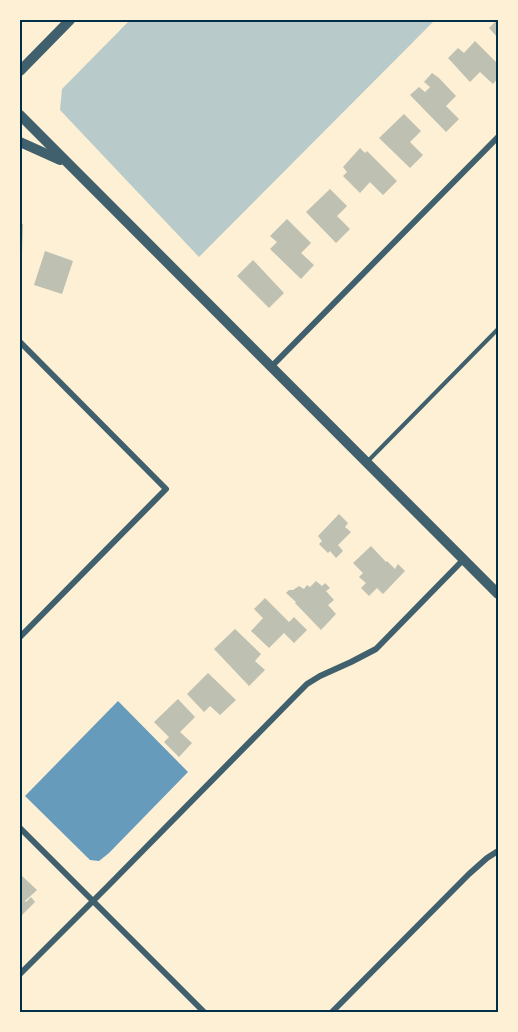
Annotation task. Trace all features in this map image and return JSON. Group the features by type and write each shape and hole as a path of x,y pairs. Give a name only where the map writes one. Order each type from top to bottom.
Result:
{"street":[{"path":"20,71 70,20"},
{"path":"20,115 498,594"},
{"path":"271,367 498,137"},
{"path":"20,142 67,164"},
{"path":"20,342 166,489 20,637"},
{"path":"20,974 307,684 376,649 464,559"},
{"path":"20,828 204,1012"},
{"path":"332,1012 470,874 498,851"}],"lane":[{"path":"367,462 498,329"}],"shaded area":[{"path":"130,20 435,20 199,257 60,110 62,89"}],"water":[{"path":"118,701 188,772 109,853 99,861 90,860 25,796"}],"building":[{"path":"498,20 498,38 489,28"},
{"path":"475,41 498,64 498,78 493,84 480,72 470,82 448,58 458,48 464,53"},
{"path":"432,73 456,96 446,106 459,119 446,132 410,95 419,87 425,92 430,87 424,82"},
{"path":"404,114 421,131 410,142 423,155 410,168 379,138"},
{"path":"360,148 365,153 367,151 397,181 383,195 370,182 360,193 343,176 347,172 343,167"},
{"path":"330,189 347,206 337,216 350,229 336,243 306,212"},
{"path":"287,219 311,243 301,253 314,265 301,279 270,249 277,242 270,236"},
{"path":"20,224 23,224 21,282 20,282"},
{"path":"45,251 73,261 62,294 34,285"},
{"path":"253,260 284,293 269,308 237,276"},
{"path":"339,514 348,523 345,527 351,532 338,545 343,551 336,558 319,544 322,541 318,536"},
{"path":"371,546 395,569 398,564 405,571 383,594 377,588 369,596 361,588 366,583 359,577 363,573 353,563"},
{"path":"316,581 322,586 325,583 330,588 326,591 334,600 328,605 336,614 321,630 286,593 299,586 304,589 307,585 310,587"},
{"path":"265,598 289,622 294,617 307,630 294,643 284,633 269,648 251,631 263,618 254,609"},
{"path":"235,629 261,654 255,661 265,670 249,686 214,649"},
{"path":"208,673 236,700 220,715 210,706 204,712 187,694"},
{"path":"178,699 195,717 180,732 192,743 179,757 164,742 169,737 154,722"},
{"path":"20,874 37,890 25,901 31,897 35,902 20,917"}]}
